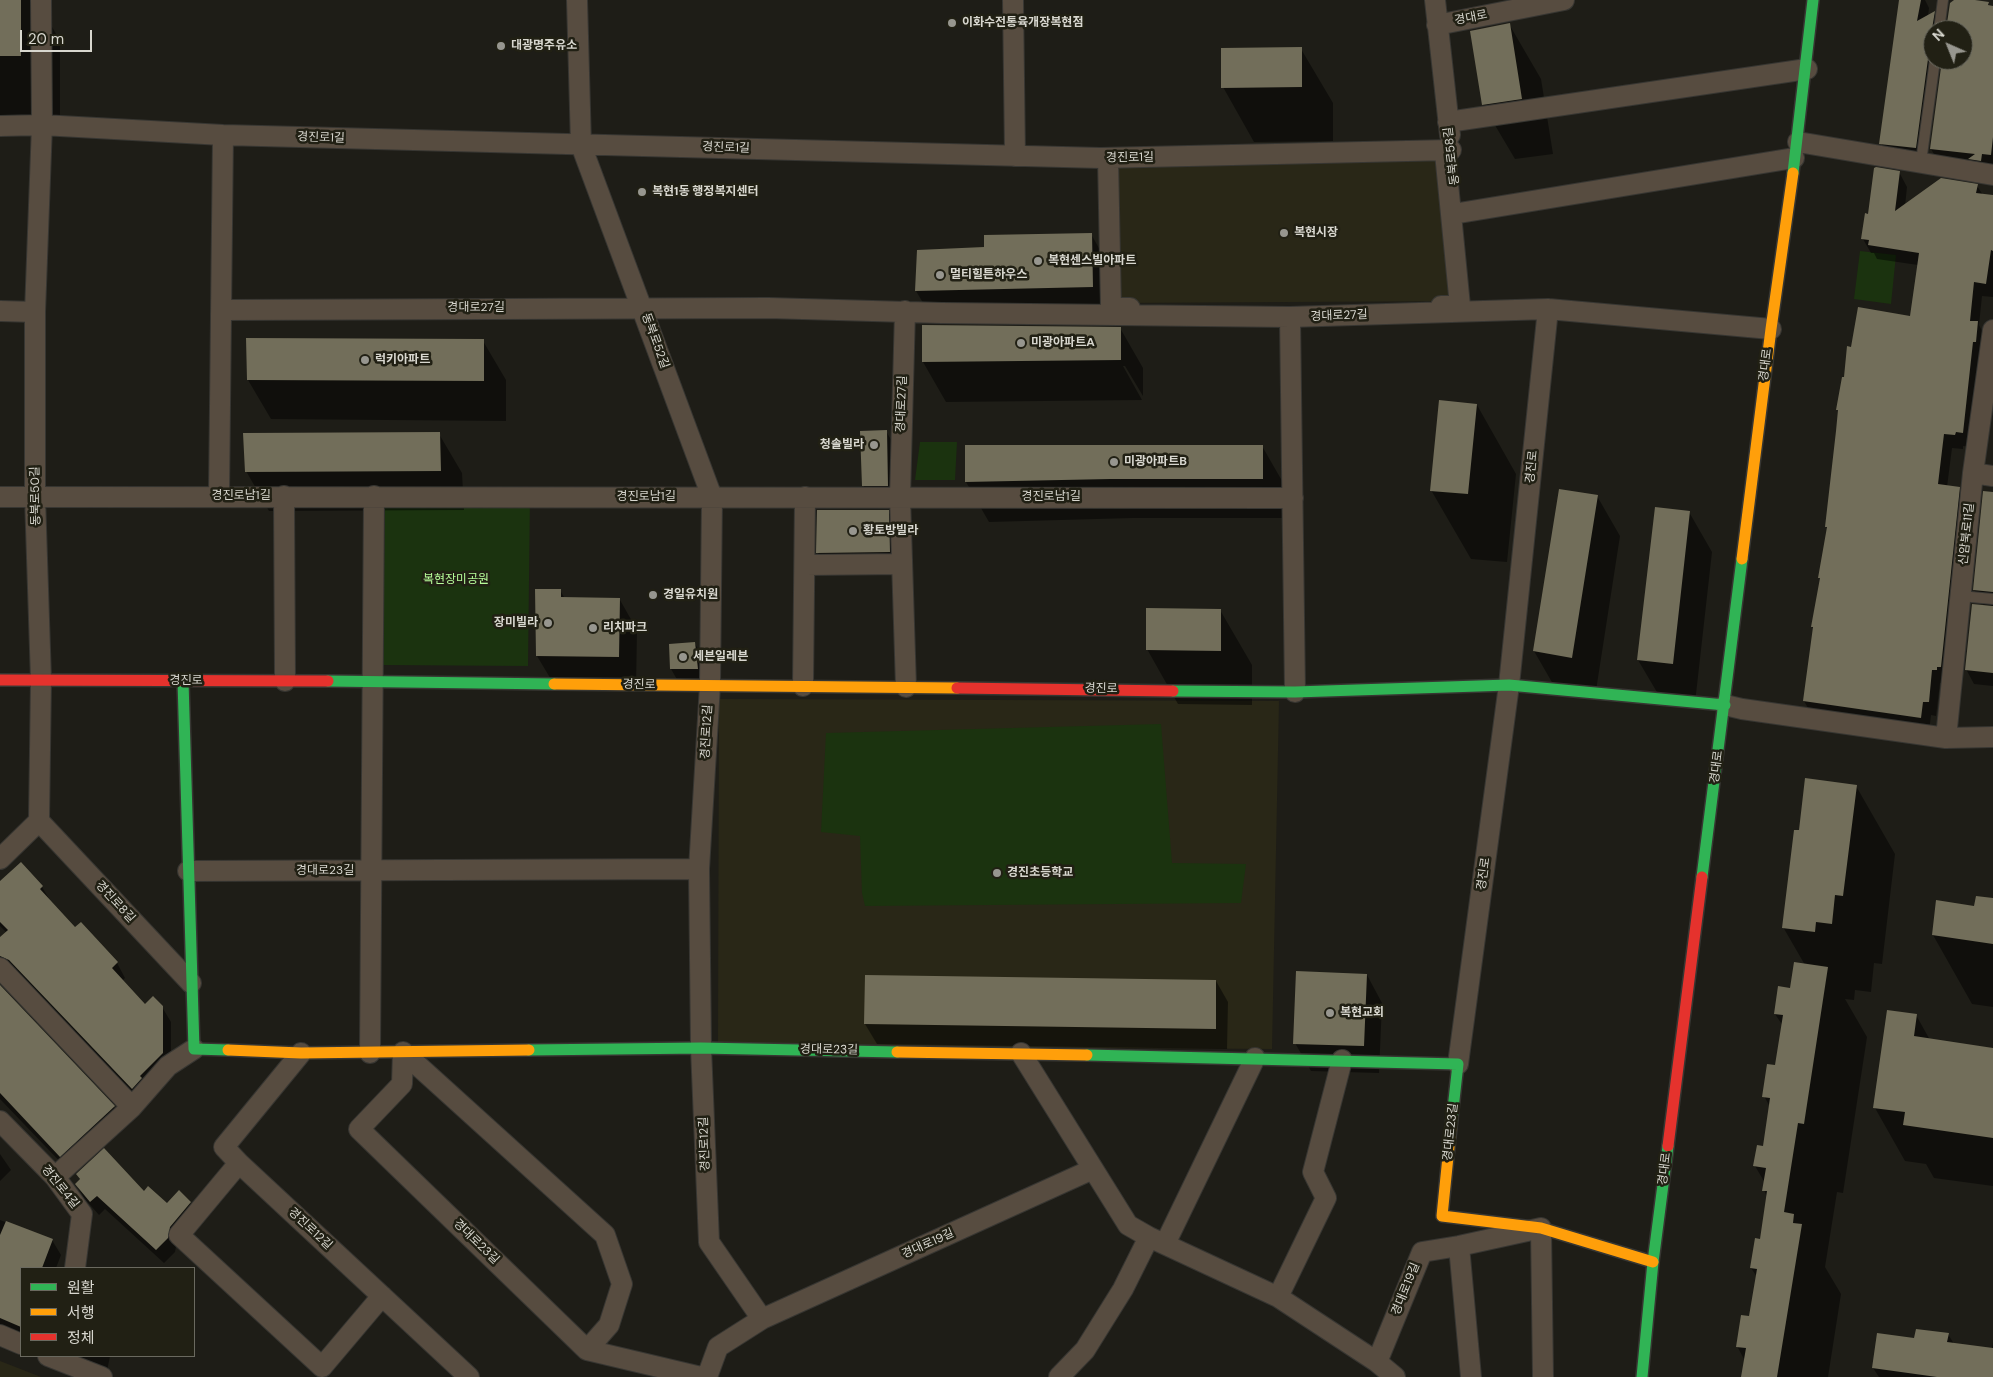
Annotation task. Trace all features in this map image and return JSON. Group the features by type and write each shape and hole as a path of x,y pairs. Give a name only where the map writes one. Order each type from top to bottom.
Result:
{"street":[{"name":"동북로50길","path":"41,0 42,125 35,312 35,497 42,680"},
{"name":"동북로52길","path":"577,0 581,145 643,307 712,497 710,685"},
{"path":"1012,0 1015,156"},
{"name":"동북로58길","path":"1435,0 1448,122 1449,152 1459,213 1471,312"},
{"name":"경대로","path":"1437,25 1564,0"},
{"name":"경대로","path":"1642,1377 1654,1262 1771,329 1807,69 1813,0"},
{"path":"1448,122 1807,69"},
{"name":"경진로1길","path":"0,126 42,125 223,135 1104,159 1449,152"},
{"path":"219,496 223,135"},
{"path":"1459,213 1796,150 1921,162 1993,175"},
{"path":"1104,159 1111,308 1300,309 1460,306 1449,152"},
{"path":"1104,159 1106,314"},
{"name":"경대로27길","path":"222,310 643,307 1290,317 1548,309 1771,329"},
{"name":"경진로","path":"1458,1064 1509,684 1548,309"},
{"path":"0,311 35,312"},
{"name":"경대로27길","path":"900,497 905,311"},
{"path":"1290,317 1296,692"},
{"name":"신암북로11길","path":"1946,738 1973,473 1993,330"},
{"path":"1973,473 1993,476"},
{"path":"284,496 284,681"},
{"path":"374,496 371,871 699,869"},
{"name":"경진로남1길","path":"0,497 1292,498"},
{"path":"803,686 805,497"},
{"path":"900,497 906,687"},
{"path":"805,565 902,564"},
{"name":"경진로","path":"0,680 183,680 1296,692 1509,684 1725,705"},
{"path":"0,860 39,821 42,680"},
{"path":"55,1177 132,1107 168,1066 194,1049 183,680"},
{"name":"경진로12길","path":"710,685 699,869 701,1048 709,1242 762,1319"},
{"path":"1725,705 1742,710 1946,738 1993,737"},
{"name":"경진로8길","path":"39,821 191,983"},
{"name":"경대로23길","path":"188,871 371,871 370,1053"},
{"path":"0,968 132,1107"},
{"name":"경대로23길","path":"194,1049 301,1054 701,1048 1022,1053 1458,1064 1442,1216 1541,1228 1654,1262"},
{"path":"403,1052 605,1235 622,1284 609,1325 587,1350 702,1377"},
{"name":"경대로23길","path":"403,1052 402,1084 359,1129 587,1350"},
{"path":"1022,1053 1128,1225 1157,1241 1278,1297 1377,1362 1395,1377"},
{"path":"301,1054 224,1147 239,1163 179,1235 322,1367 382,1296"},
{"path":"1059,1377 1085,1350 1123,1289 1157,1241 1212,1148 1255,1058"},
{"path":"1278,1297 1326,1198 1313,1172 1342,1060"},
{"name":"경진로4길","path":"0,1121 55,1177 82,1214 74,1267"},
{"name":"경진로12길","path":"239,1163 469,1377"},
{"name":"경대로19길","path":"762,1319 1093,1169"},
{"path":"1541,1228 1543,1377"},
{"name":"경대로19길","path":"1377,1362 1422,1252 1541,1228"},
{"path":"1459,1246 1471,1377"},
{"path":"707,1377 718,1346 762,1319"},
{"path":"0,1335 20,1344"},
{"path":"54,1357 102,1377"}],"lane":[{"path":"1940,20 1943,0"},
{"path":"1921,162 1934,70"},
{"path":"1960,596 1993,599"}],"shaded area":[{"name":"복현시장","path":"1448,156 1464,301 1114,303 1110,165"},
{"name":"경진초등학교","path":"719,699 1279,701 1272,1049 718,1045"},
{"path":"0,1361 41,1377 0,1377"}],"green space":[{"path":"1860,251 1896,255 1891,304 1854,299"},
{"path":"920,442 957,442 955,480 915,480"},
{"name":"복현장미공원","path":"385,494 530,494 528,666 383,665"},
{"path":"1161,724 1172,863 1246,864 1241,903 865,906 862,893 860,836 821,832 826,733"}],"building":[{"path":"0,0 21,0 21,56 0,56"},
{"path":"1899,0 1921,0 1917,21 1935,11 1934,20 1923,20 1923,70 1927,70 1916,148 1879,144"},
{"path":"1954,0 1975,0 1989,2 1988,5 1993,6 1993,137 1991,155 1982,154 1981,161 1968,159 1975,154 1930,149 1941,70 1973,70 1973,20 1947,20 1950,3"},
{"path":"1510,23 1522,99 1482,105 1470,31"},
{"path":"1302,47 1302,87 1221,88 1221,48"},
{"path":"1874,168 1900,171 1895,211 1941,178 1978,184 1976,193 1993,195 1993,251 1991,250 1986,284 1974,282 1970,321 1978,321 1976,342 1973,342 1963,433 1956,432 1955,435 1944,434 1938,484 1960,487 1941,667 1937,667 1937,670 1932,670 1929,702 1923,702 1921,718 1803,701 1813,627 1811,627 1827,527 1825,527 1838,410 1836,410 1842,377 1844,377 1847,346 1851,347 1858,307 1910,316 1919,253 1868,245 1869,240 1861,239 1865,213 1868,214"},
{"name":"복현센스빌아파트","path":"1092,233 1093,287 915,291 917,250 984,247 984,235"},
{"name":"미광아파트A","path":"922,325 1121,327 1121,360 922,362"},
{"name":"럭키아파트","path":"246,338 484,339 484,381 247,380"},
{"path":"1439,400 1477,404 1468,494 1430,491"},
{"name":"청솔빌라","path":"887,430 888,486 862,486 860,431"},
{"path":"440,432 441,471 245,472 243,433"},
{"name":"미광아파트B","path":"965,445 1263,445 1263,479 1110,479 965,482"},
{"path":"1559,489 1598,495 1572,658 1533,651"},
{"path":"1983,491 1993,492 1993,592 1973,590"},
{"path":"1655,507 1690,511 1673,664 1637,660"},
{"name":"황토방빌라","path":"817,510 889,510 890,552 816,553"},
{"name":"리치파크","path":"535,589 561,589 561,597 620,598 619,657 536,656"},
{"path":"1972,604 1993,606 1993,673 1965,670"},
{"path":"1146,608 1221,609 1221,651 1146,650"},
{"name":"세븐일레븐","path":"695,642 698,669 670,669 669,644"},
{"path":"1805,778 1857,785 1843,896 1835,895 1832,924 1816,922 1815,932 1782,928 1794,830 1799,830"},
{"path":"21,862 43,886 40,889 75,927 81,922 118,962 112,968 145,1004 153,996 163,1006 163,1053 140,1076 142,1078 132,1089 9,960 0,956 0,937 8,930 0,922 0,881"},
{"path":"1976,896 1993,898 1993,944 1932,935 1936,900 1974,906"},
{"path":"1794,962 1828,967 1804,1124 1798,1123 1784,1212 1794,1214 1793,1223 1802,1224 1777,1377 1741,1377 1746,1348 1736,1347 1741,1315 1749,1316 1757,1269 1750,1268 1755,1238 1760,1239 1767,1191 1762,1191 1766,1168 1753,1166 1757,1145 1763,1146 1770,1098 1762,1097 1767,1064 1775,1065 1783,1015 1774,1014 1778,986 1790,988"},
{"name":"복현교회","path":"1296,971 1367,974 1364,1046 1293,1044"},
{"path":"865,975 1216,980 1216,1029 864,1024"},
{"path":"0,985 115,1106 60,1157 0,1093"},
{"path":"1887,1010 1917,1014 1914,1036 1993,1048 1993,1138 1903,1125 1905,1112 1873,1108"},
{"path":"104,1148 144,1191 148,1186 167,1203 179,1190 191,1202 170,1227 168,1238 156,1250 97,1196 90,1202 75,1184 80,1179 76,1174"},
{"path":"6,1221 53,1239 42,1267 20,1267 20,1327 0,1318 0,1235"},
{"path":"1916,1329 1949,1333 1947,1342 1993,1348 1993,1377 1937,1377 1872,1368 1877,1333 1914,1338"}],"traffic: fast":[{"path":"1793,173 1813,0"},
{"path":"1702,877 1742,559"},
{"path":"183,681 194,1049 228,1050"},
{"path":"328,681 554,684"},
{"path":"1173,691 1295,692 1509,685 1725,705"},
{"path":"529,1050 701,1048 897,1052"},
{"path":"1087,1055 1458,1064 1451,1127"},
{"path":"1642,1377 1653,1262 1668,1146"}],"traffic: slow":[{"path":"1742,559 1793,173"},
{"path":"554,684 957,688"},
{"path":"228,1050 301,1053 529,1050"},
{"path":"897,1052 1087,1055"},
{"path":"1451,1127 1442,1216 1541,1228 1653,1262"}],"traffic: jam":[{"path":"0,680 328,681"},
{"path":"957,688 1173,691"},
{"path":"1668,1146 1702,877"}],"place":[{"name":"이화수전통육개장복현점","path":"952,23"},
{"name":"대광명주유소","path":"501,46"},
{"name":"복현1동 행정복지센터","path":"642,192"},
{"name":"복현시장","path":"1284,233"},
{"name":"복현센스빌아파트","path":"1038,261"},
{"name":"멀티힐튼하우스","path":"940,275"},
{"name":"미광아파트A","path":"1021,343"},
{"name":"럭키아파트","path":"365,360"},
{"name":"청솔빌라","path":"874,445"},
{"name":"미광아파트B","path":"1114,462"},
{"name":"황토방빌라","path":"853,531"},
{"name":"경일유치원","path":"653,595"},
{"name":"장미빌라","path":"548,623"},
{"name":"리치파크","path":"593,628"},
{"name":"세븐일레븐","path":"683,657"},
{"name":"경진초등학교","path":"997,873"},
{"name":"복현교회","path":"1330,1013"}]}
